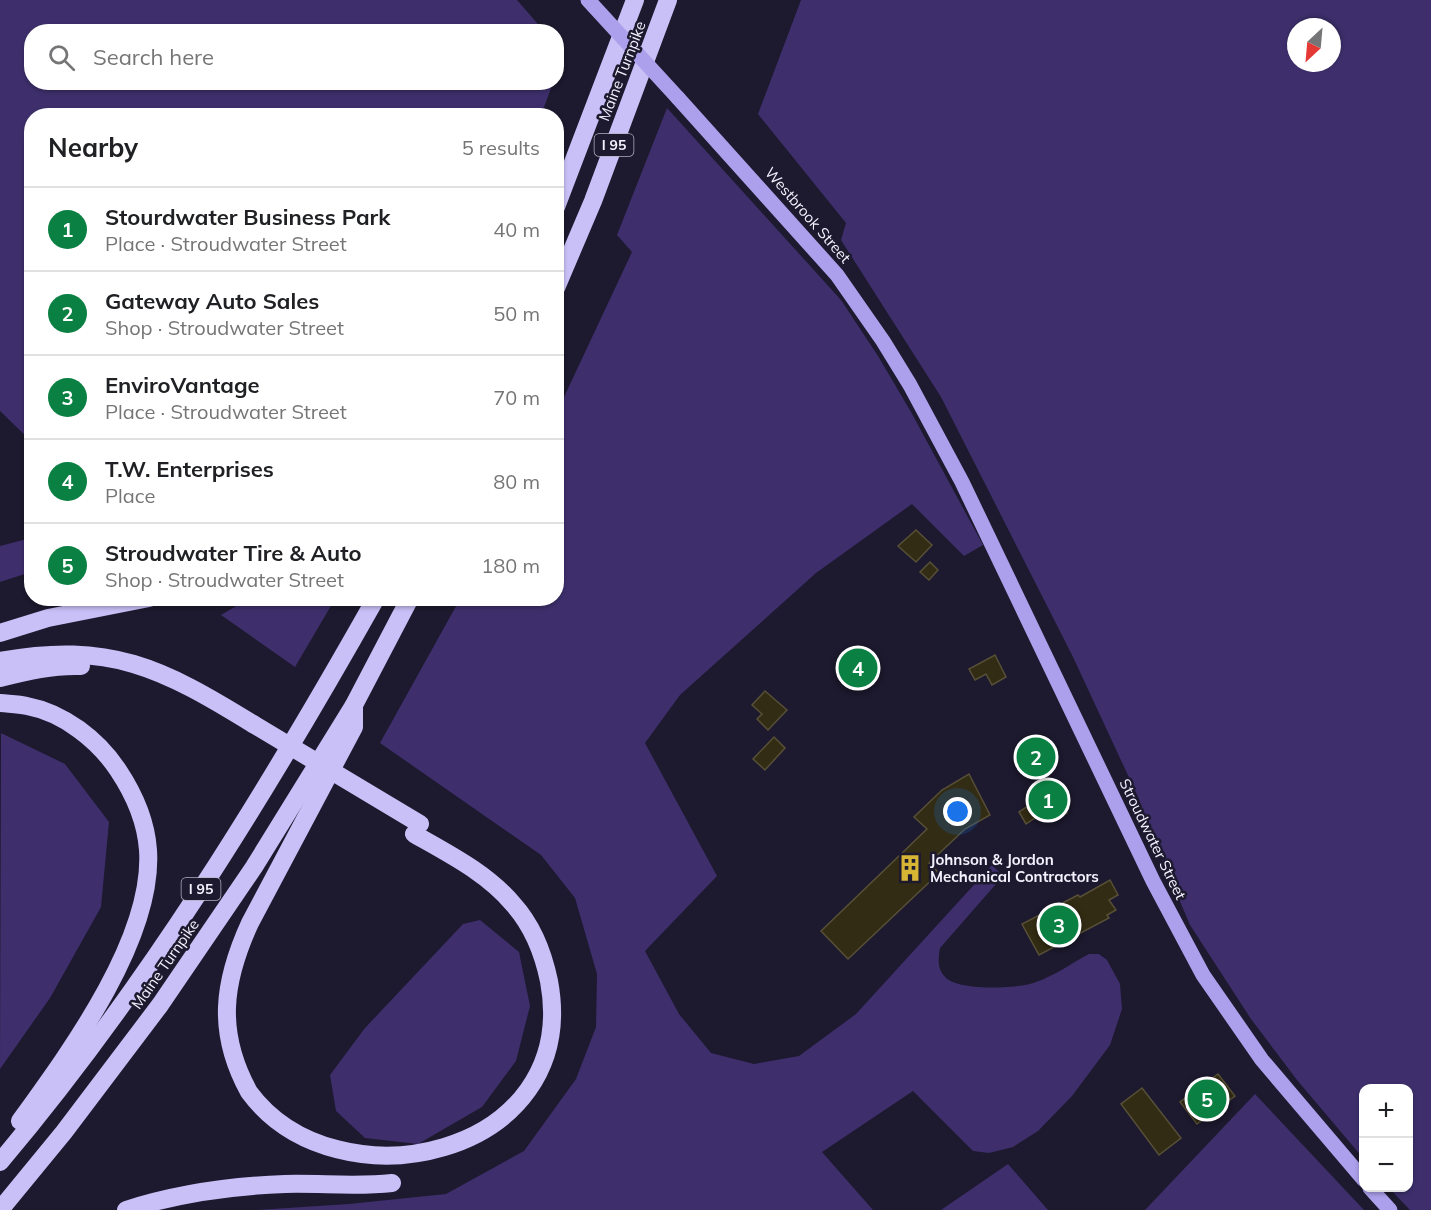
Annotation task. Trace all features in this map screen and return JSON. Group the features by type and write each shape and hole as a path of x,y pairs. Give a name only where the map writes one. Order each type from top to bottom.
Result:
{"highway":[{"name":"Maine Turnpike","path":"564,186 635,0"},
{"name":"Maine Turnpike","path":"564,269 668,0"},
{"path":"0,633 48,618 109,606"},
{"name":"Maine Turnpike","path":"0,1162 42,1113 124,1003 216,867 304,726 372,606"},
{"name":"Maine Turnpike","path":"0,1210 64,1132 160,1005 254,867 354,705 406,606"},
{"path":"0,661 26,656 58,654 91,655 124,660 171,677 201,692 250,729"},
{"path":"0,678 32,670 65,666 98,667 130,674 181,695 250,729 417,829 483,863 509,883 531,908 548,937 558,968 563,1001 558,1051 539,1097 522,1119"},
{"path":"0,703 29,706 59,718 87,735 110,759 129,786 136,802 146,833 148,867 143,899 133,932 120,962 80,1034 0,1149"},
{"path":"126,1210 219,1188 286,1184 386,1184 404,1177 344,1166 312,1154 285,1136 262,1111 244,1083 232,1052 226,1019 227,986 236,953 354,727 354,705"},
{"path":"417,829 502,891 524,917 545,962 551,994 550,1027 544,1060 521,1105 499,1130 472,1150 426,1168"}],"main road":[{"name":"Westbrook Street","path":"588,0 837,275 910,385 962,482"},
{"name":"Stroudwater Street","path":"962,482 1153,881 1203,975 1262,1060 1359,1174"},
{"path":"1374,1192 1390,1210"}],"shaded area":[{"path":"0,0 517,0 538,24 24,24 24,90 550,90 544,108 24,108 24,434 0,411"},
{"path":"801,0 1431,0 1431,1210 1410,1210 1393,1192 1413,1192 1413,1084 1359,1084 1359,1153 1297,1080 1251,1019 1190,925 1145,819 1139,799 1073,657 941,397 841,240 846,223 758,114"},
{"path":"667,108 841,300 911,412 983,545 964,556 912,504 816,573 680,695 645,743 717,876 645,951 679,1014 711,1053 754,1064 799,1056 856,1014 992,865 1003,876 940,948 939,964 943,975 953,982 976,987 1017,986 1043,979 1089,954 1099,954 1107,960 1120,984 1122,1009 1110,1045 1072,1096 1038,1131 1013,1147 989,1153 973,1151 913,1091 822,1152 873,1210 257,1210 446,1194 524,1151 576,1079 596,1027 597,974 575,898 541,855 380,743 456,606 564,606 564,397 632,252 617,235"},
{"path":"24,540 24,574 0,582 0,546"},
{"path":"236,606 331,606 295,667 221,615"},
{"path":"1,733 65,764 109,822 101,907 50,998 0,1069"},
{"path":"480,920 519,952 530,1006 516,1061 482,1107 418,1144 365,1138 336,1111 330,1075 365,1028 463,924"},
{"path":"1255,1094 1364,1210 1145,1210"},
{"path":"1008,1164 1048,1210 941,1210"}],"building":[{"path":"916,530 932,545 916,562 898,546"},
{"path":"930,562 938,570 929,580 920,572"},
{"path":"995,655 1006,677 992,685 986,674 975,680 969,669"},
{"path":"855,657 870,671 861,680 847,666"},
{"path":"765,691 787,710 768,730 757,719 762,714 752,705"},
{"path":"774,737 785,748 765,770 753,759"},
{"path":"1039,743 1052,766 1035,775 1022,752"},
{"name":"Johnson & Jordon Mechanical Contractors","path":"969,774 990,815 965,829 929,863 939,873 848,959 821,931 927,829 914,817 942,790"},
{"path":"1052,790 1067,813 1054,821 1047,810 1026,824 1019,812"},
{"path":"1110,880 1118,895 1109,900 1116,910 1107,915 1109,918 1039,955 1022,924"},
{"path":"1218,1074 1235,1096 1197,1124 1180,1102"},
{"path":"1142,1088 1181,1138 1159,1155 1121,1104"}],"place":[{"name":"T.W. Enterprises","path":"858,668"},
{"name":"Gateway Auto Sales","path":"1036,757"},
{"name":"Stourdwater Business Park","path":"1048,800"},
{"name":"Johnson & Jordon Mechanical Contractors","path":"910,868"},
{"name":"EnviroVantage","path":"1059,925"},
{"name":"Stroudwater Tire & Auto","path":"1207,1099"}]}
